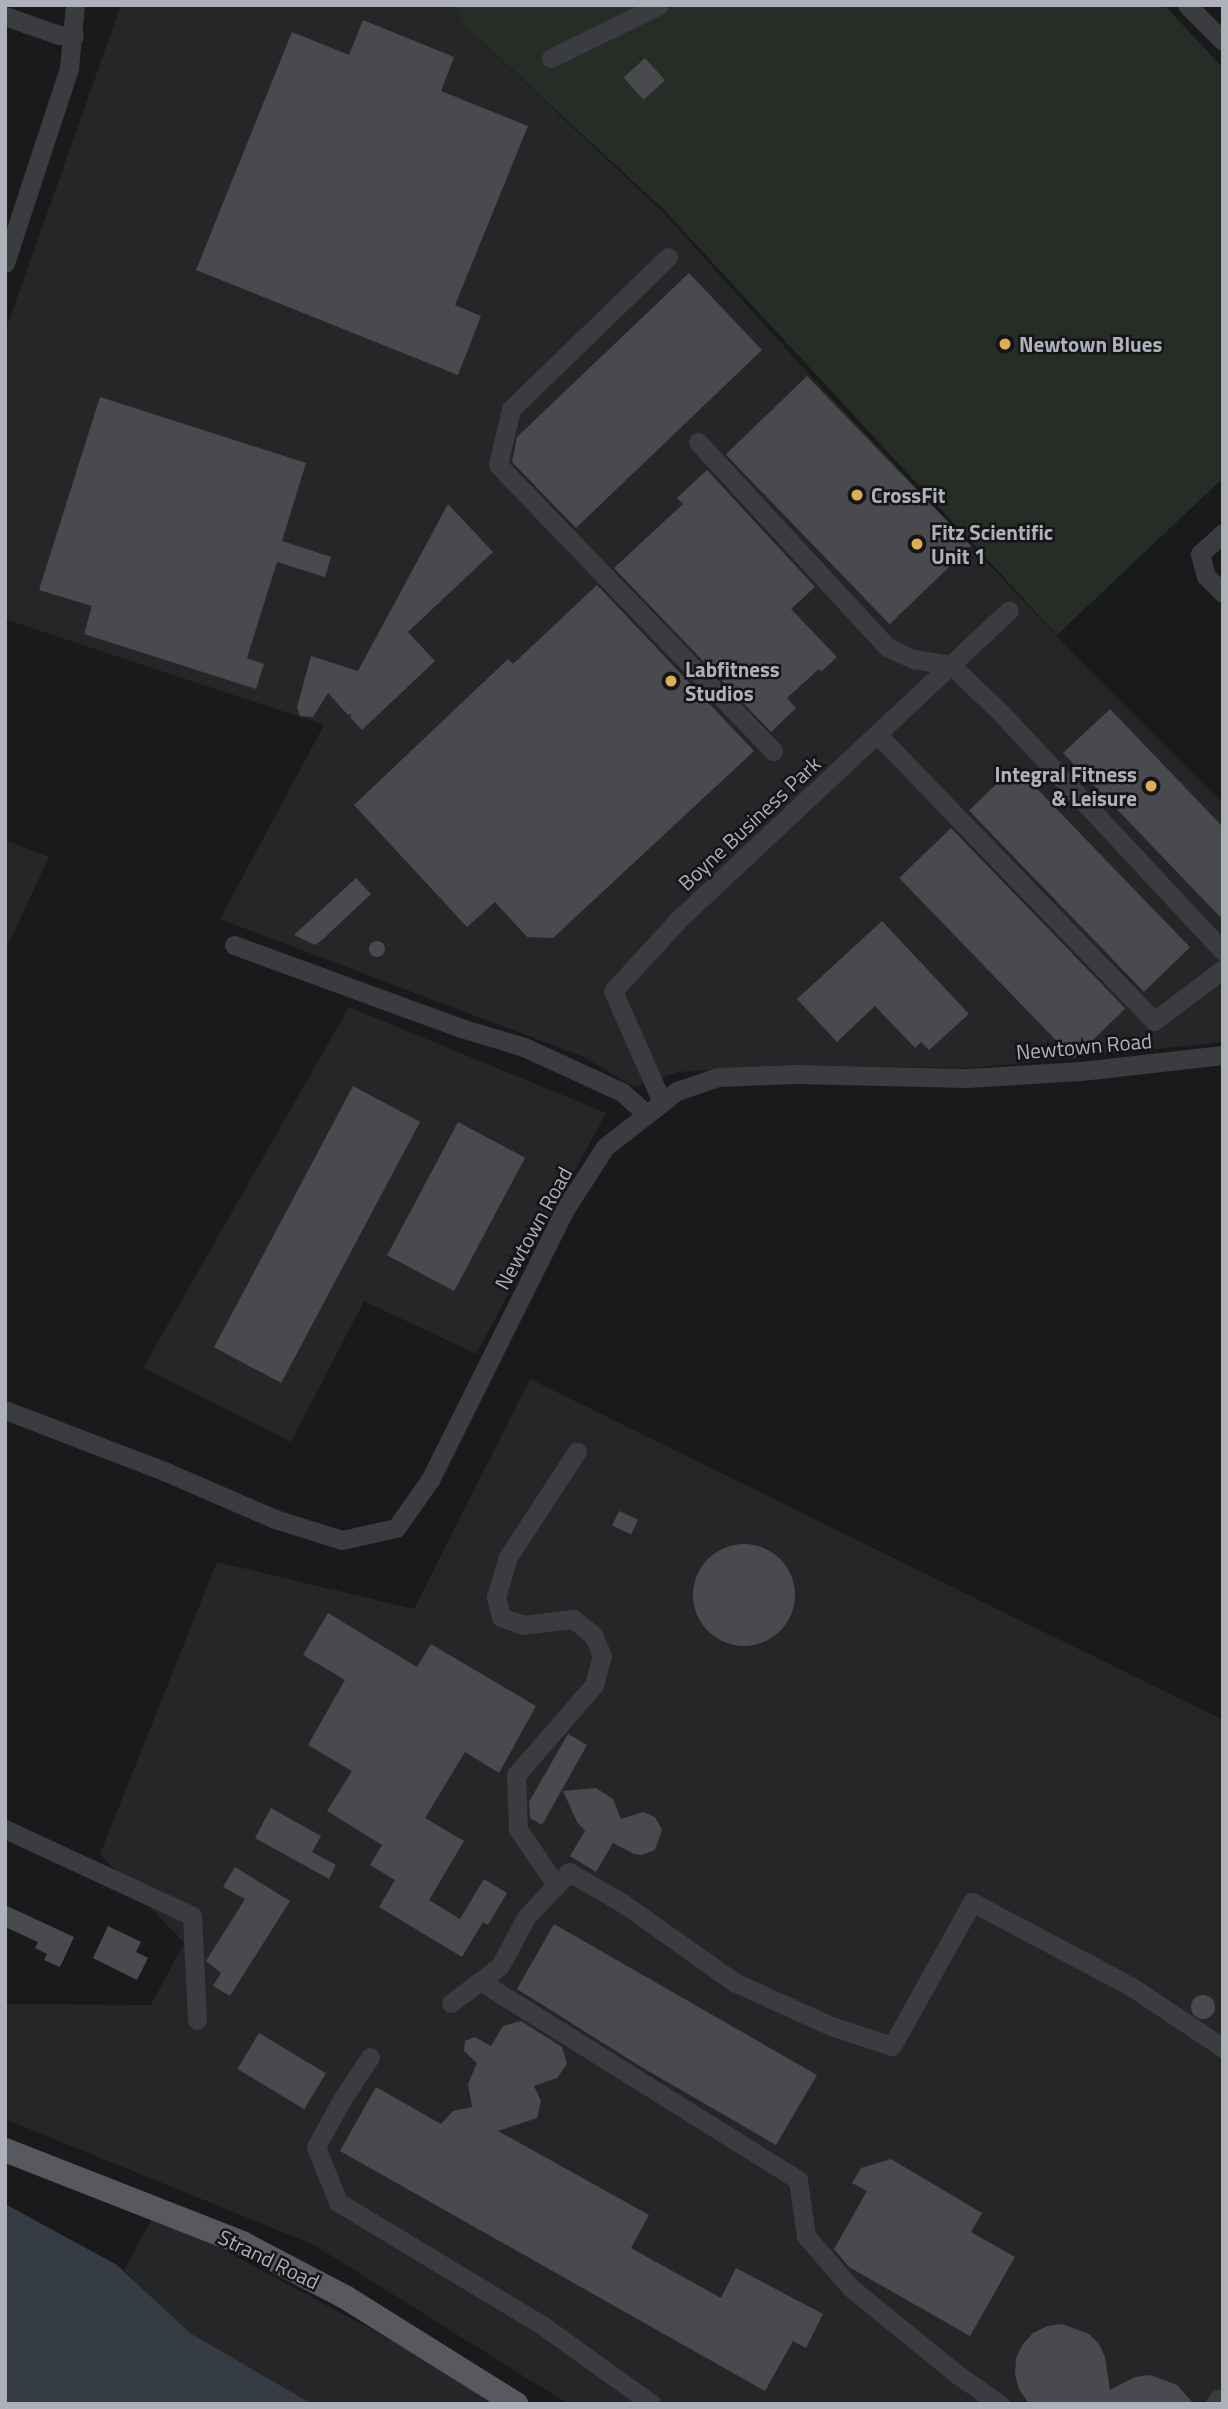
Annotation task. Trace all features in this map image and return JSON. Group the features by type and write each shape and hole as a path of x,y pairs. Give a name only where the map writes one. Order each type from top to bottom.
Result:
{"main road":[{"name":"Strand Road","path":"5,2150 242,2243 345,2297 516,2404"}],"street":[{"path":"5,263 69,68 75,5"},
{"path":"551,58 659,5"},
{"path":"1187,5 1223,41"},
{"path":"5,16 59,35 74,36"},
{"path":"668,257 512,409 498,465 772,751"},
{"path":"698,442 887,648 913,659 951,665 1002,713 1223,951"},
{"path":"1223,533 1200,554 1206,576 1223,593"},
{"name":"Boyne Business Park","path":"662,1101 613,990 678,920 1009,610"},
{"path":"877,734 1154,1021 1223,969"},
{"path":"234,945 461,1028 524,1048 622,1092 646,1113"},
{"name":"Newtown Road","path":"5,1410 151,1466 275,1518 342,1540 396,1528 430,1480 565,1209 605,1147 677,1091 718,1077 796,1074 967,1078 1082,1071 1223,1055"},
{"path":"556,1885 518,1829 516,1775 594,1685 602,1657 593,1635 573,1619 523,1625 501,1617 496,1597 508,1557 578,1451"},
{"path":"5,1829 192,1916 197,2020"},
{"path":"451,2003 500,1966 526,1917 569,1872 624,1904 733,1982 831,2026 892,2046 972,1902 1132,1987 1223,2048"},
{"path":"480,1981 797,2180 806,2236 851,2288 958,2375 1000,2404"},
{"path":"370,2057 341,2101 316,2147 338,2202 542,2325 652,2404"},
{"path":"1215,2404 1218,2399 1223,2401"}],"shaded area":[{"path":"121,5 453,5 465,26 665,214 807,372 1087,668 1223,804 1223,1042 972,1068 781,1065 678,1072 634,1087 584,1057 220,919 324,725 5,619 5,332"},
{"name":"Newtown Blues","path":"453,5 1164,5 1223,68 1223,478 1057,635 664,210 465,26"},
{"path":"5,840 49,857 5,951"},
{"path":"349,1007 606,1113 476,1354 364,1301 291,1442 143,1368"},
{"path":"530,1379 1223,1720 1223,2404 568,2404 314,2245 5,2119 5,2004 151,2005 184,1943 100,1854 217,1562 414,1609"},
{"path":"5,2204 117,2265 190,2333 312,2404 5,2404"},
{"path":"155,2213 423,2357 493,2404 301,2404 196,2342 124,2270"}],"building":[{"path":"363,20 454,57 441,91 528,126 455,305 481,316 458,375 196,270 292,32 349,55"},
{"path":"645,58 665,80 644,100 623,77"},
{"path":"689,273 762,350 576,528 512,462 517,437"},
{"path":"807,376 971,546 890,624 726,454"},
{"path":"100,397 306,463 282,541 331,557 325,577 277,562 247,658 264,664 256,689 84,634 92,606 39,590"},
{"path":"707,470 815,587 791,609 837,657 821,672 819,669 787,698 796,708 771,732 614,568 683,504 677,498"},
{"path":"448,504 493,552 408,632 435,661 362,730 350,717 352,714 348,715 328,693 313,717 300,716 297,707 311,656 358,671"},
{"path":"597,585 754,751 553,938 527,937 495,902 467,927 354,805 508,659 513,664"},
{"path":"1110,709 1223,827 1223,920 1063,753"},
{"path":"1015,766 1190,947 1144,992 969,810"},
{"path":"951,828 1125,1009 1074,1059 899,878"},
{"path":"356,878 371,894 322,940 315,945 294,935"},
{"path":"882,921 969,1014 929,1050 921,1042 915,1048 875,1006 837,1042 797,999"},
{"path":"377,941 383,943 383,955 377,957 371,955 369,949 371,943"},
{"path":"353,1086 420,1122 281,1383 214,1347"},
{"path":"458,1122 525,1158 454,1291 387,1255"},
{"path":"619,1511 638,1520 631,1534 612,1526"},
{"path":"744,1544 764,1548 780,1559 791,1575 795,1595 791,1615 780,1631 764,1642 744,1646 724,1642 708,1631 697,1615 693,1595 697,1575 708,1559 724,1548"},
{"path":"328,1613 417,1667 431,1644 536,1706 499,1773 465,1752 425,1818 464,1841 429,1900 460,1919 484,1879 507,1893 488,1925 483,1922 462,1957 379,1907 395,1880 370,1865 382,1845 327,1811 352,1771 308,1745 345,1680 303,1655"},
{"path":"568,1734 587,1745 542,1825 530,1818 529,1802"},
{"path":"596,1788 613,1799 621,1819 643,1812 655,1817 662,1830 655,1850 642,1855 634,1854 613,1843 596,1872 570,1856 585,1831 577,1822 563,1791"},
{"path":"271,1808 321,1836 312,1852 336,1865 329,1879 255,1838"},
{"path":"235,1867 290,1901 230,1996 213,1986 221,1973 206,1961 245,1899 223,1887"},
{"path":"5,1905 74,1937 60,1967 44,1960 47,1954 35,1948 38,1942 5,1927"},
{"path":"554,1924 817,2075 776,2145 643,2068 517,1989"},
{"path":"108,1926 141,1942 136,1952 148,1958 137,1980 93,1958"},
{"path":"1203,1995 1212,1998 1215,2007 1212,2016 1203,2019 1194,2016 1191,2007 1194,1998"},
{"path":"521,2021 562,2047 567,2064 557,2078 534,2086 541,2101 537,2118 498,2131 649,2215 631,2248 721,2298 736,2268 823,2314 806,2348 793,2341 765,2391 340,2151 376,2087 441,2124 453,2111 472,2107 468,2084 477,2063 464,2051 465,2041 475,2037 491,2046 503,2026"},
{"path":"259,2033 326,2073 304,2109 237,2069"},
{"path":"891,2159 982,2213 971,2232 1015,2257 970,2336 849,2267 834,2249 867,2191 852,2183 861,2168"},
{"path":"1062,2324 1089,2334 1099,2344 1105,2357 1110,2390 1135,2377 1150,2375 1177,2385 1194,2404 1029,2404 1019,2389 1015,2374 1016,2358 1033,2333 1047,2326"}],"place":[{"name":"Newtown Blues","path":"1005,344"},
{"name":"CrossFit","path":"857,495"},
{"name":"Fitz Scientific Unit 1","path":"917,544"},
{"name":"Labfitness Studios","path":"671,681"},
{"name":"Integral Fitness & Leisure","path":"1151,786"}]}
